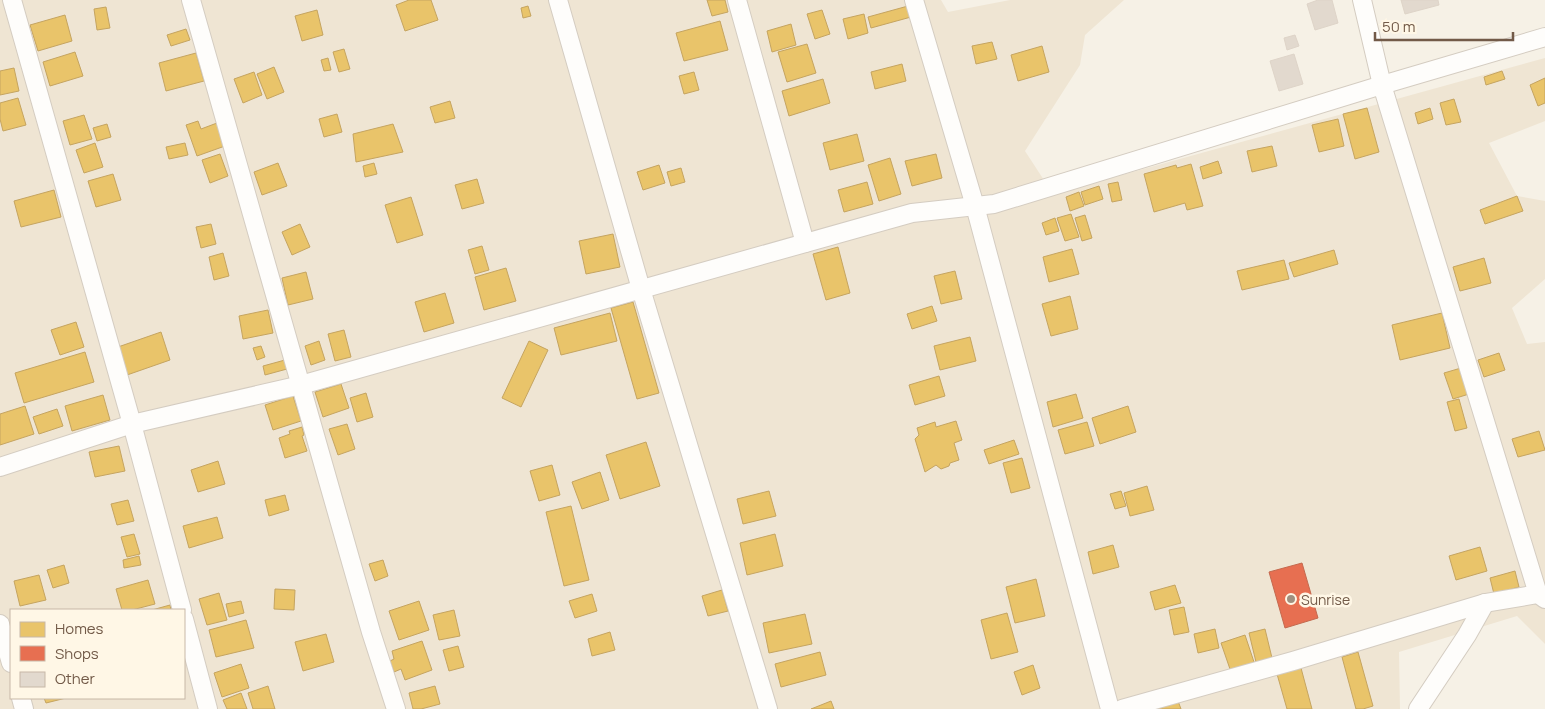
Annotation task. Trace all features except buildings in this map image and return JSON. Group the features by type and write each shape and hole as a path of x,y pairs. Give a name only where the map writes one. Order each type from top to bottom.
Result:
{"street":[{"path":"12,0 132,424 182,609"},
{"path":"191,0 371,632 396,709"},
{"path":"558,0 641,289 768,709"},
{"path":"737,0 805,243"},
{"path":"914,0 975,206 1110,709"},
{"path":"1122,709 1293,662 1485,603 1542,597 1382,85 1362,0"},
{"path":"0,467 132,424 301,385 912,213 994,204 1545,37"},
{"path":"1418,709 1467,635 1485,603"},
{"path":"185,623 208,709"},
{"path":"0,624 10,659"}],"shaded area":[{"path":"0,0 941,0 948,12 1010,0 1124,0 1085,35 1080,65 1025,151 1053,194 1545,58 1545,121 1489,143 1517,196 1545,201 1545,279 1512,308 1527,344 1545,342 1545,644 1517,616 1399,652 1400,709 0,709"}],"place":[{"name":"Sunrise","path":"1291,599"}]}
